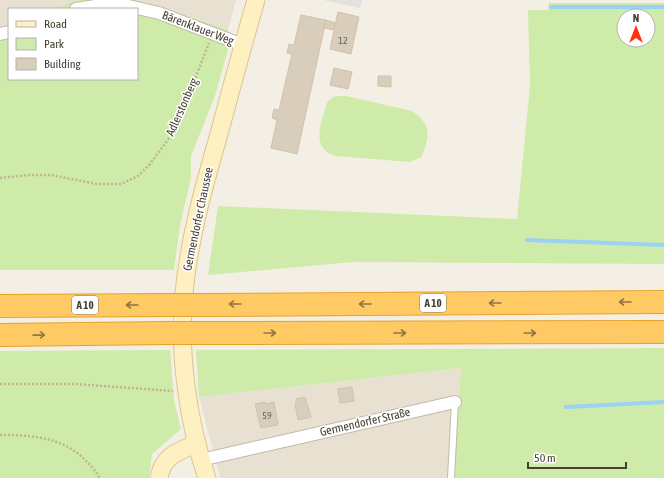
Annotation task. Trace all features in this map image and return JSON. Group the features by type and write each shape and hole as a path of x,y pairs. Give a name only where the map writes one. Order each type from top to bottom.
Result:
{"highway":[{"name":"A 10","path":"0,306 664,302"},
{"path":"0,335 169,333 664,332"}],"main road":[{"name":"Germendorfer Chaussee","path":"199,452 188,391 182,343 182,320 186,271 198,207 256,0"},
{"path":"160,478 164,462 174,453 199,452 207,478"}],"street":[{"name":"Bärenklauer Weg","path":"111,2 159,12 243,45"},
{"path":"81,8 111,2"},
{"name":"Germendorfer Straße","path":"199,452 455,402"}],"lane":[{"name":"Germendorfer Straße","path":"451,478 455,402"}],"path":[{"name":"Adlerstonberg","path":"0,178 29,175 51,175 96,184 121,184 138,176 150,164 175,130 213,34"},
{"path":"0,384 74,384 188,391"},
{"path":"0,435 38,437 54,440 73,450 93,468 100,478"}],"shaded area":[{"path":"0,0 79,0 53,8 8,8 8,27 0,30"},
{"path":"133,0 236,0 228,30 164,8"},
{"path":"323,0 362,0 360,8"},
{"path":"461,368 453,478 220,478 199,397"}],"green space":[{"path":"79,0 133,0 164,8 228,30 229,46 215,96 191,156 191,178 180,225 174,270 0,270 0,30 8,27 8,80 138,80 138,8 53,8"},
{"path":"549,3 664,3 664,264 353,262 208,275 218,206 517,219 530,86 528,10 548,10"},
{"path":"336,96 346,96 412,111 423,121 427,131 426,143 421,157 410,162 336,156 328,153 320,141 319,135 321,122 327,103 330,99"},
{"path":"664,348 664,478 453,478 461,368 199,397 196,350"},
{"path":"170,350 174,401 181,429 152,454 149,478 0,478 0,351"}],"building":[{"path":"338,12 359,17 351,54 330,49"},
{"path":"301,15 326,20 297,154 271,148 277,120 272,118 274,109 279,110 292,54 287,53 289,44 294,45"},
{"path":"326,20 335,23 334,30 324,28"},
{"path":"334,68 352,72 348,89 330,85"},
{"path":"378,76 391,76 391,87 378,86"},
{"path":"352,387 354,401 340,403 338,389"},
{"path":"305,397 311,417 298,420 295,404 296,399"},
{"path":"265,402 265,404 274,402 278,425 261,428 255,404"}],"waterway":[{"path":"551,7 664,7"},
{"path":"527,240 664,245"},
{"path":"566,407 664,402"}]}
